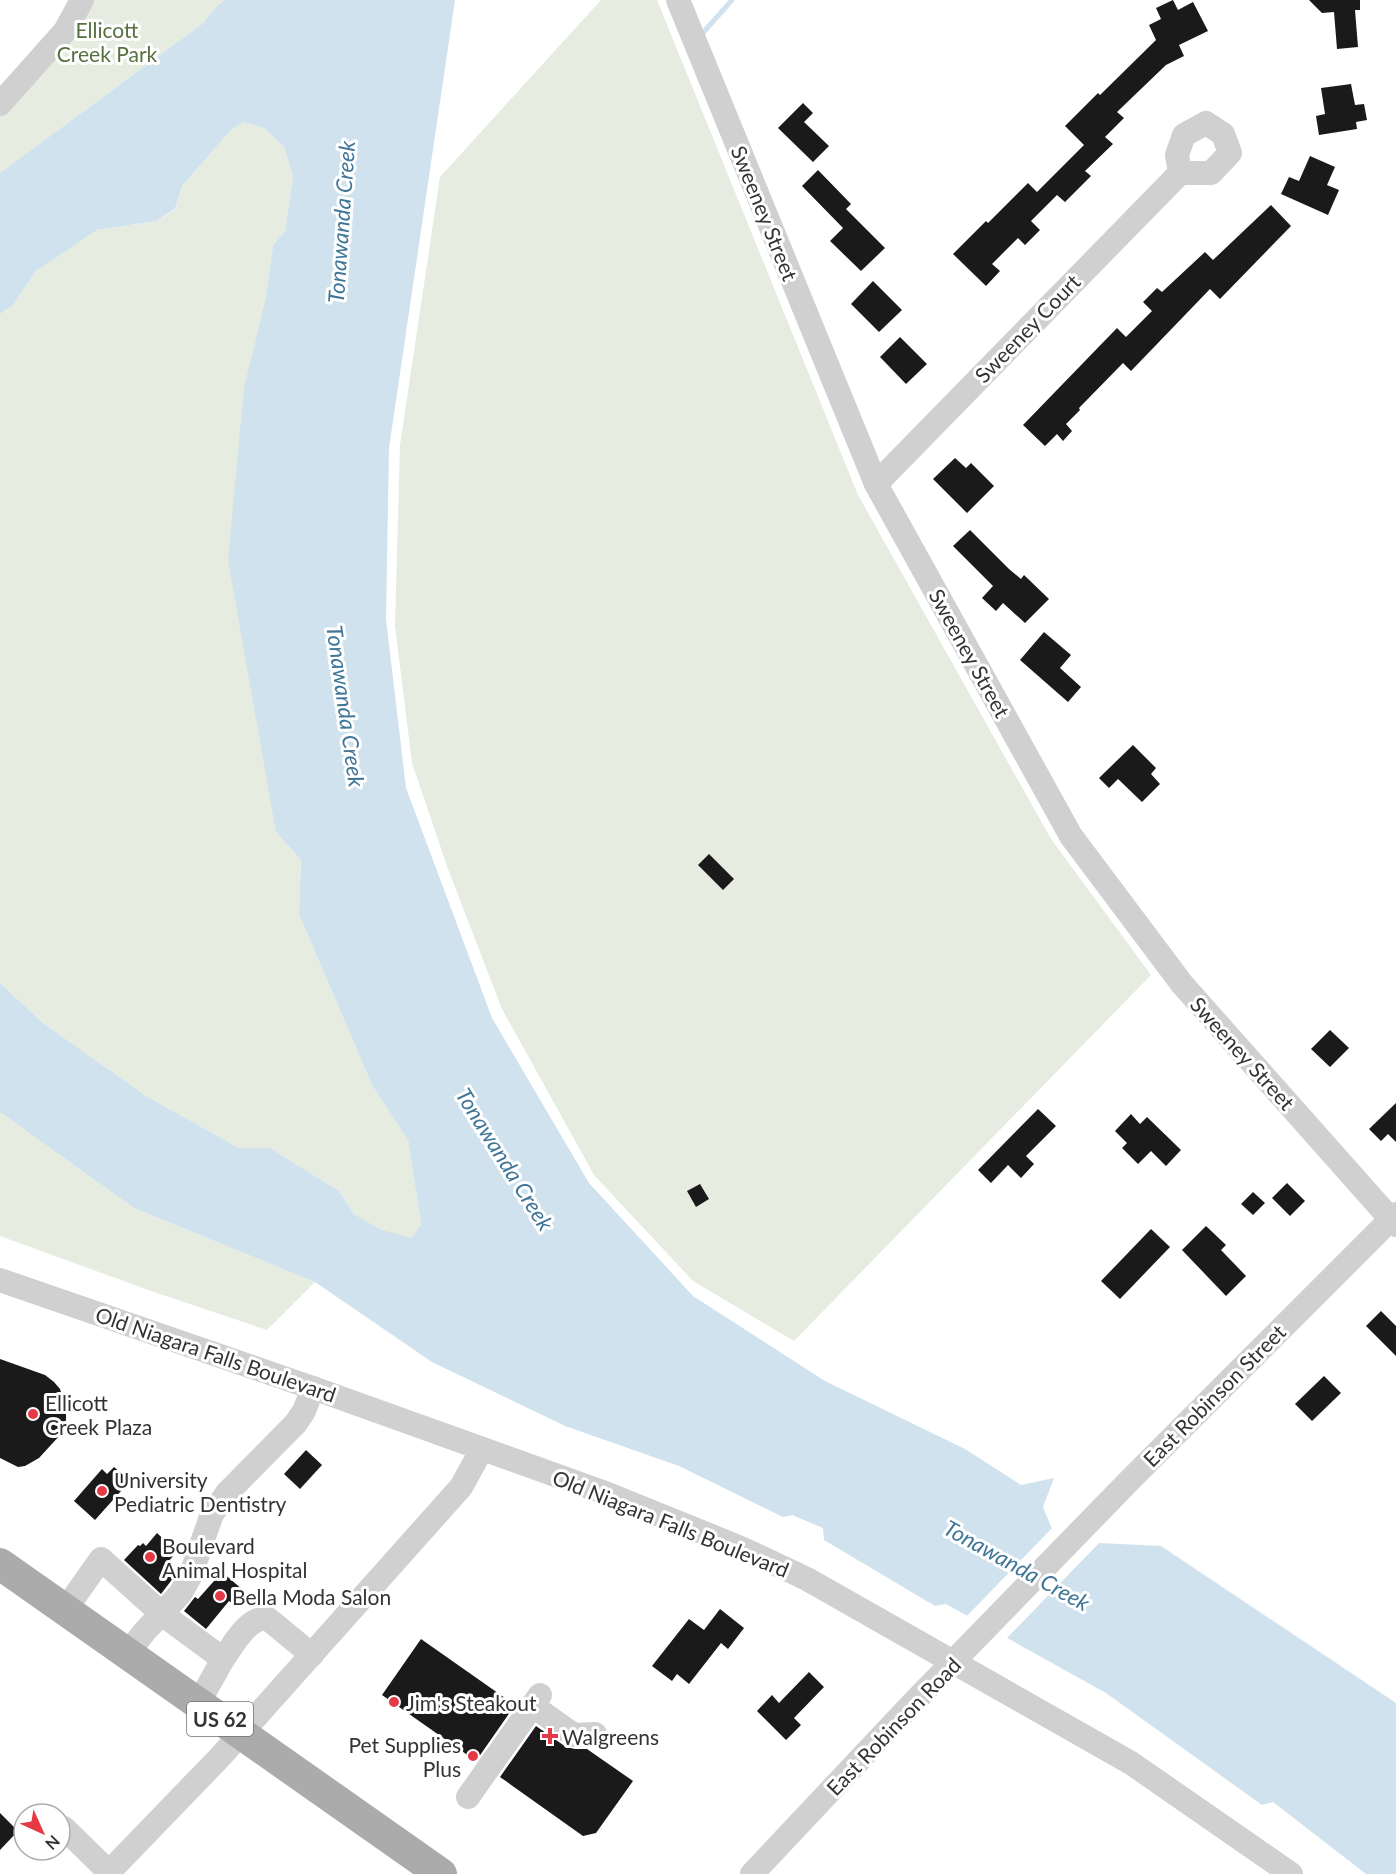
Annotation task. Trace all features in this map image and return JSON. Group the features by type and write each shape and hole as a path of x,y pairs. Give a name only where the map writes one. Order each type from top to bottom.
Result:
{"main road":[{"name":"US 62","path":"0,1564 441,1874"}],"street":[{"path":"0,104 65,31 82,0"},
{"name":"Sweeney Street","path":"678,0 876,484 1071,836 1182,984 1394,1219"},
{"name":"Sweeney Court","path":"876,484 1180,173"},
{"name":"East Robinson Street","path":"1034,1578 1394,1219"},
{"name":"Old Niagara Falls Boulevard","path":"0,1280 313,1388 675,1520 807,1579 1131,1763 1291,1874"},
{"path":"127,1654 180,1594 190,1577 212,1514 227,1493 296,1424 313,1388"},
{"path":"72,1836 108,1873 241,1734 461,1487 482,1449"},
{"path":"65,1610 101,1559 162,1614 223,1659"},
{"name":"East Robinson Road","path":"752,1874 1034,1578"},
{"path":"198,1704 223,1659 251,1623 260,1618 267,1618 312,1655"},
{"path":"468,1797 536,1701 574,1735 595,1734"}],"green space":[{"name":"Ellicott Creek Park","path":"82,0 226,0 218,5 202,24 0,173 0,102"},
{"path":"601,0 657,0 858,495 1051,839 1151,975 794,1341 693,1281 594,1175 502,1009 448,869 412,763 395,626 400,445 440,177"},
{"path":"244,122 264,128 284,147 293,176 285,231 273,245 265,302 276,832 301,860 299,914 372,1085 408,1140 421,1224 412,1239 382,1230 354,1214 339,1191 270,1148 239,1148 146,1096 43,1023 0,983 0,314 13,305 36,271 97,230 156,221 175,210 182,186 231,130"},
{"path":"0,1112 134,1208 315,1282 267,1330 0,1236"}],"water":[{"name":"Tonawanda Creek","path":"226,0 455,0 389,448 386,619 406,788 492,1018 589,1183 693,1296 825,1381 965,1449 1021,1485 1054,1478 1043,1507 1057,1541 1161,1546 1396,1703 1396,1874 1366,1874 1273,1802 1262,1805 1106,1693 946,1604 935,1606 824,1540 823,1528 792,1515 783,1517 679,1466 565,1426 432,1362 315,1282 134,1208 0,1112 0,983 43,1023 146,1096 239,1148 270,1148 339,1191 354,1214 382,1230 412,1238 421,1224 408,1140 372,1085 299,914 301,860 276,832 228,560 244,388 265,302 273,245 285,231 293,176 284,147 264,128 244,122 231,130 182,186 175,209 156,221 97,230 36,271 13,305 0,314 0,173 202,24 218,5"}],"pier":[{"path":"1054,1526 1059,1538 1101,1541 1005,1640 965,1618"}],"building":[{"path":"1173,0 1178,10 1193,2 1208,31 1179,45 1184,56 1166,65 1117,112 1124,118 1105,137 1113,144 1085,171 1091,176 1065,202 1057,195 1031,221 1040,230 1025,245 1018,238 992,264 1000,271 986,286 953,254 1028,183 1037,192 1084,145 1065,126 1156,40 1149,25 1161,19 1156,8"},
{"path":"1309,0 1360,0 1360,10 1355,10 1358,47 1337,49 1334,12 1322,13"},
{"path":"1351,84 1355,105 1364,104 1367,120 1356,122 1357,129 1319,135 1316,116 1325,114 1321,88"},
{"path":"803,103 813,113 804,122 829,146 813,162 778,128"},
{"path":"1310,156 1335,167 1327,185 1339,190 1328,215 1281,194 1289,177 1299,181"},
{"path":"818,170 851,204 846,209 885,248 861,271 830,241 843,228 802,186"},
{"path":"1271,205 1291,226 1220,299 1210,289 1131,371 1123,363 1066,424 1072,431 1063,441 1057,434 1045,446 1023,425 1117,328 1126,337 1152,311 1143,302 1157,288 1162,292 1205,252 1213,260"},
{"path":"873,281 902,310 879,332 851,304"},
{"path":"900,337 927,364 906,384 880,357"},
{"path":"955,458 966,468 971,463 994,486 967,513 933,479"},
{"path":"970,530 1009,569 1021,579 1024,575 1049,599 1025,623 1003,603 996,611 982,598 993,586 953,546"},
{"path":"1044,632 1071,655 1060,668 1081,687 1068,702 1020,660"},
{"path":"1133,745 1156,768 1151,774 1160,784 1142,802 1118,779 1109,788 1099,778"},
{"path":"709,854 734,879 723,890 698,865"},
{"path":"1330,1030 1349,1048 1330,1067 1311,1049"},
{"path":"1396,1103 1396,1142 1388,1134 1381,1141 1369,1129"},
{"path":"1038,1109 1056,1126 1026,1156 1034,1164 1021,1178 1008,1165 991,1183 978,1170"},
{"path":"1131,1114 1140,1124 1147,1117 1181,1150 1166,1166 1151,1151 1138,1164 1122,1148 1127,1143 1115,1131"},
{"path":"1287,1183 1305,1201 1290,1216 1272,1198"},
{"path":"700,1184 709,1199 696,1207 687,1191"},
{"path":"1253,1192 1265,1203 1253,1215 1241,1204"},
{"path":"1206,1226 1226,1245 1221,1250 1246,1276 1226,1296 1182,1250"},
{"path":"1151,1229 1170,1247 1120,1299 1101,1281"},
{"path":"1381,1311 1396,1326 1396,1356 1366,1326"},
{"name":"Ellicott Creek Plaza","path":"0,1359 45,1375 60,1389 66,1408 66,1420 61,1434 39,1458 25,1466 18,1467 0,1458"},
{"path":"1324,1376 1341,1393 1312,1421 1295,1404"},
{"path":"306,1450 322,1465 300,1489 284,1474"},
{"name":"University Pediatric Dentistry","path":"114,1467 130,1481 95,1520 74,1501 102,1469 107,1474"},
{"name":"Boulevard Animal Hospital","path":"157,1533 177,1552 163,1567 174,1577 161,1594 124,1560 138,1545 143,1543 146,1546"},
{"name":"Bella Moda Salon","path":"222,1572 243,1590 232,1603 229,1601 206,1629 184,1611 195,1597 198,1599"},
{"path":"720,1609 744,1628 728,1649 721,1643 689,1684 677,1674 672,1681 652,1666 689,1619 704,1630"},
{"path":"421,1639 515,1705 476,1761 382,1695"},
{"path":"809,1672 824,1687 794,1718 801,1725 786,1740 757,1711 772,1695 779,1703"},
{"name":"Walgreens","path":"536,1726 566,1747 587,1749 633,1781 596,1833 583,1836 500,1777"},
{"path":"0,1813 12,1825 12,1837 0,1850"}],"waterway":[{"path":"701,35 732,0"}],"place":[{"name":"Ellicott Creek Plaza","path":"33,1414"},
{"name":"University Pediatric Dentistry","path":"102,1491"},
{"name":"Boulevard Animal Hospital","path":"150,1557"},
{"name":"Bella Moda Salon","path":"220,1596"},
{"name":"Jim's Steakout","path":"394,1702"},
{"name":"Walgreens","path":"550,1736"},
{"name":"Pet Supplies Plus","path":"473,1756"}]}
